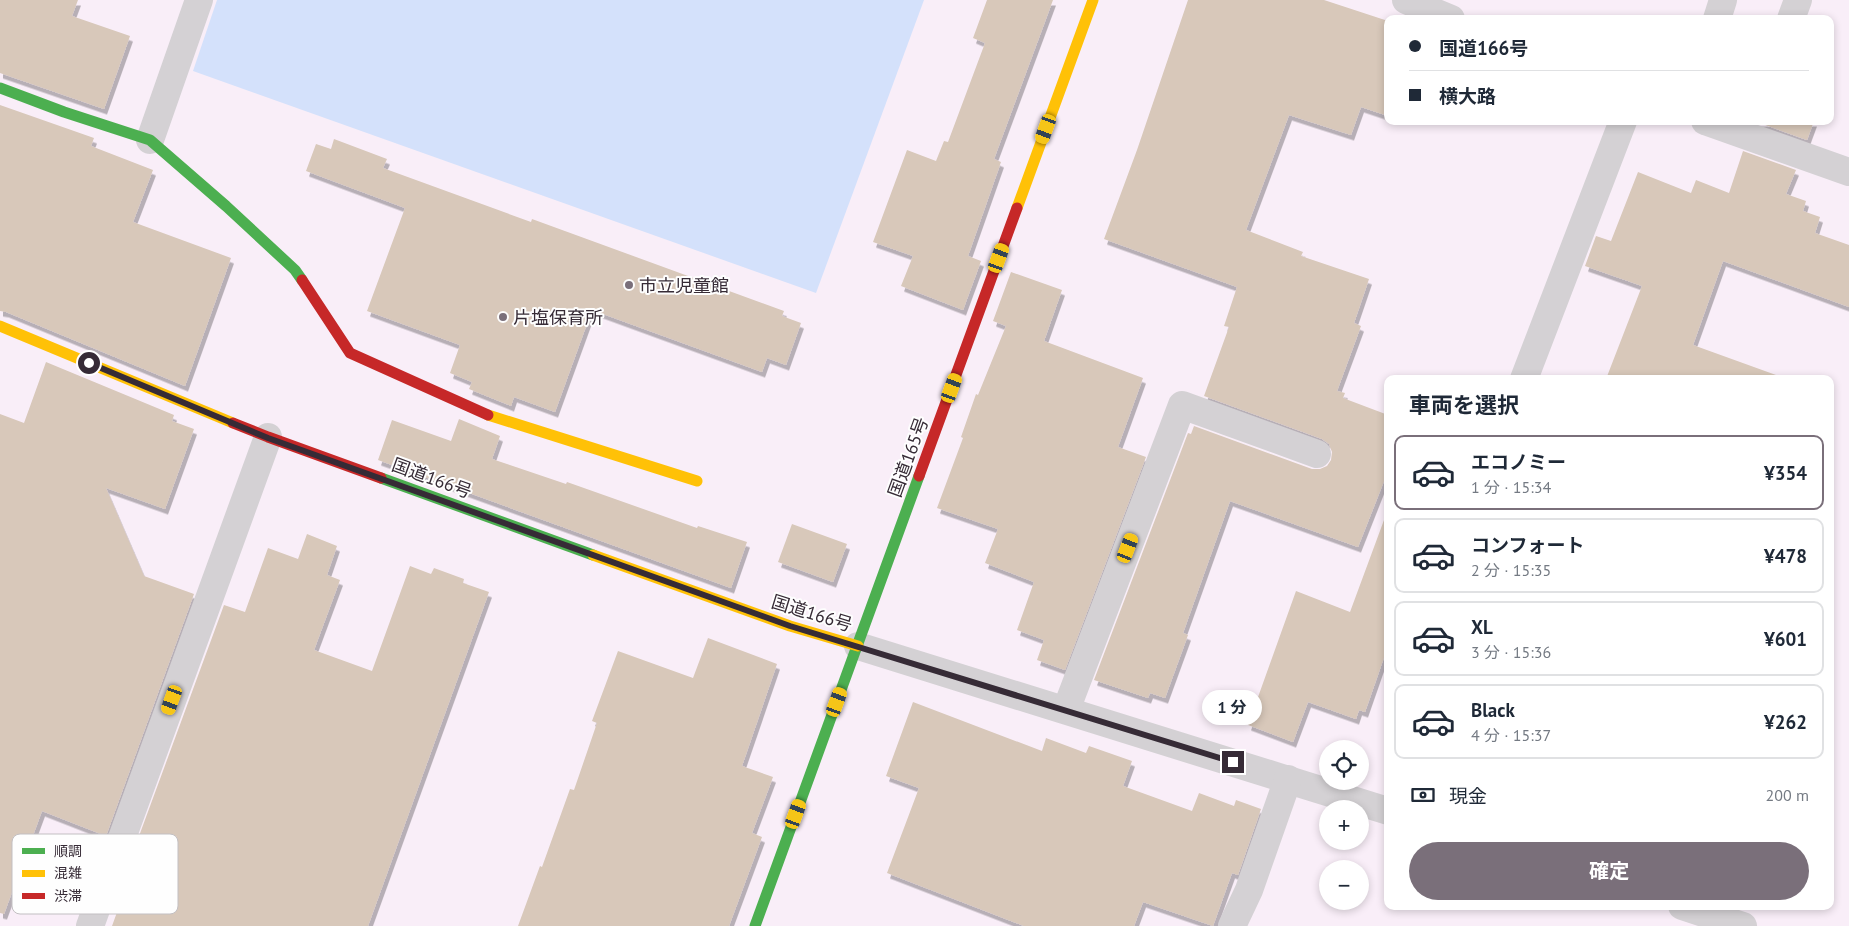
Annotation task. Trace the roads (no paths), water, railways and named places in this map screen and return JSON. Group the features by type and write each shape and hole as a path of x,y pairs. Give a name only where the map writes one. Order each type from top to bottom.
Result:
{"main road":[{"name":"国道165号","path":"755,926 1093,0"},
{"path":"0,88 64,112 150,140 226,206 295,270 350,353 493,417 697,481"},
{"name":"国道166号","path":"0,326 268,438 790,626 858,646"}],"street":[{"path":"150,140 199,0"},
{"path":"1406,0 1441,15"},
{"path":"1718,15 1723,0"},
{"path":"1792,15 1798,0"},
{"path":"1526,375 1621,125"},
{"path":"1728,125 1752,129 1849,172"},
{"path":"1066,710 1182,404 1317,454"},
{"path":"124,834 268,438"},
{"path":"858,646 1288,779 1384,803"},
{"path":"1232,926 1249,890 1288,779"},
{"path":"1694,910 1743,926"},
{"path":"90,926 94,914"}],"water":[{"path":"217,0 924,0 816,293 193,71"}],"place":[{"name":"市立児童館","path":"629,285"},
{"name":"片塩保育所","path":"503,317"}]}
